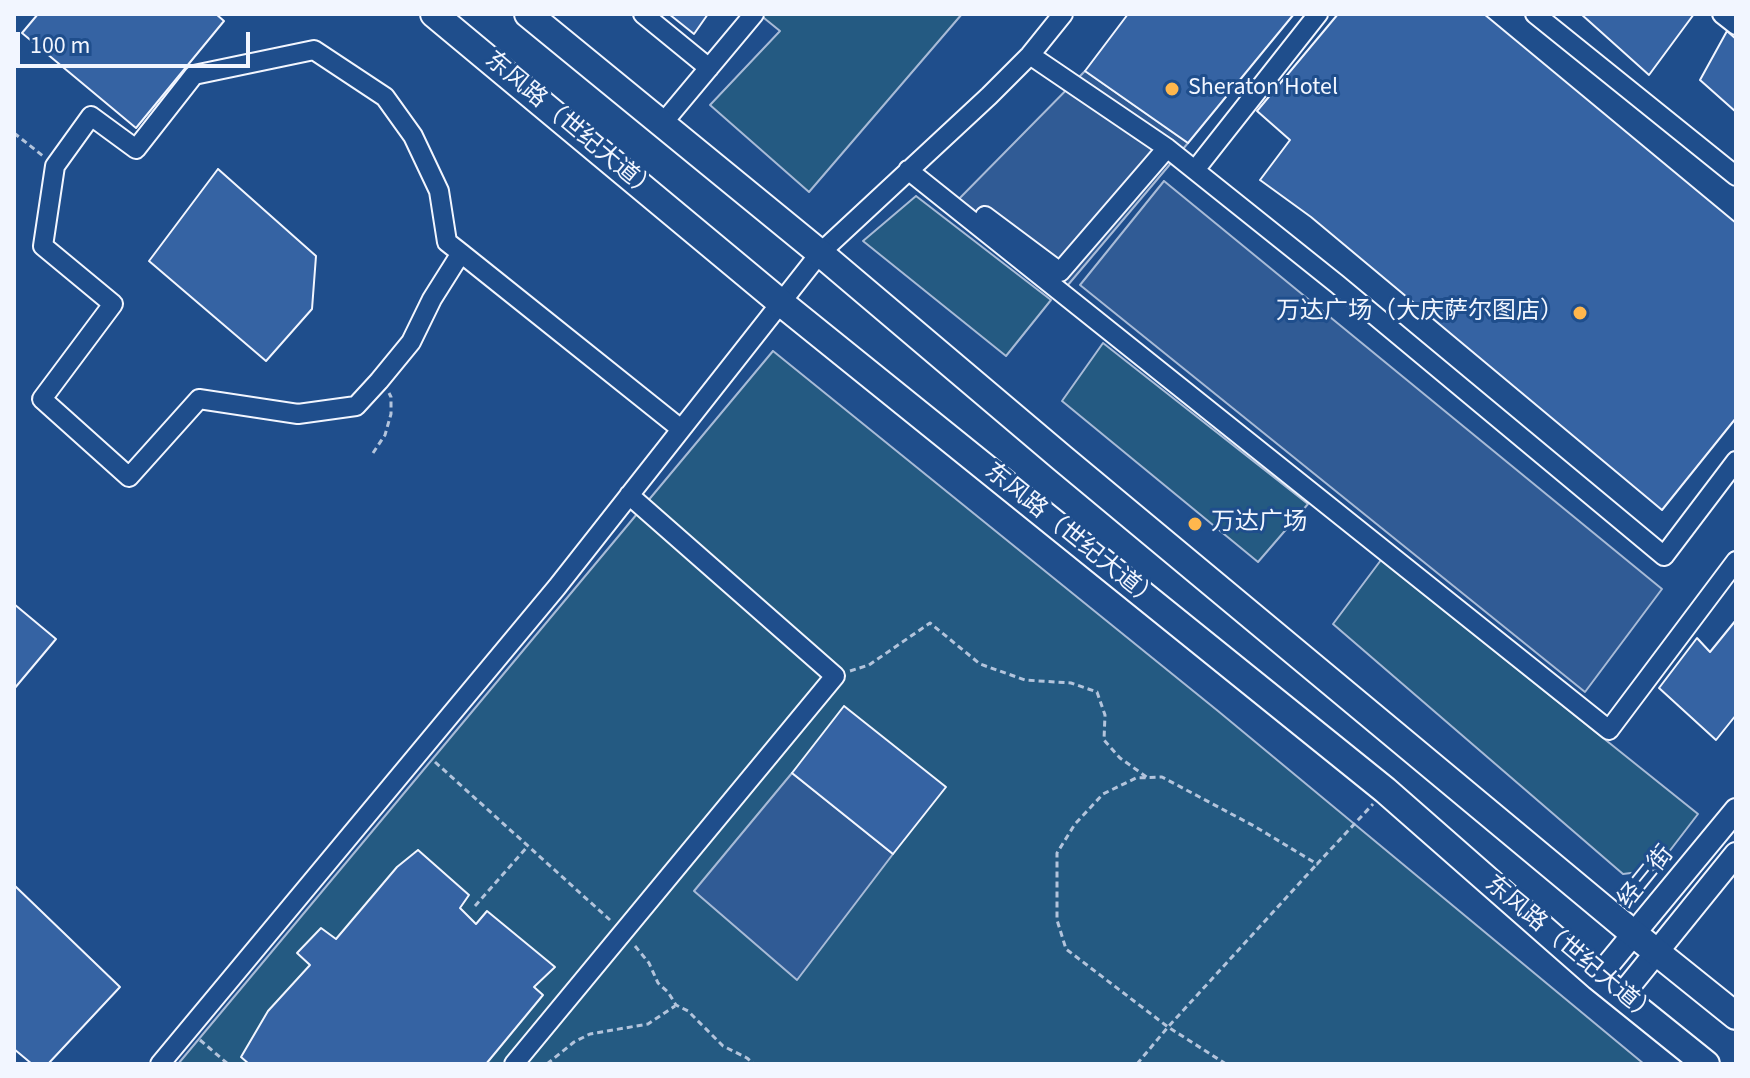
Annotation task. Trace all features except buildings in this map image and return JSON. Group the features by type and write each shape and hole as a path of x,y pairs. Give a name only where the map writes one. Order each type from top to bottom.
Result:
{"highway":[{"name":"东风路（世纪大道）","path":"434,14 780,302 1385,790 1598,977 1706,1064"},
{"path":"528,14 820,253 1062,458 1736,1016"}],"main road":[{"name":"经三街","path":"1598,977 1736,810"},
{"path":"1621,996 1736,854"}],"street":[{"path":"643,14 709,68"},
{"path":"662,124 754,14"},
{"path":"160,1064 557,587 820,253 989,96 1030,55 1063,14"},
{"path":"1195,170 1318,14"},
{"path":"1535,14 1736,176"},
{"path":"1722,14 1736,25"},
{"path":"461,253 432,299 411,342 356,406 298,414 199,399 129,477 42,399 113,304 43,246 55,166 91,116 136,149 194,75 314,50 385,97 413,136 439,191 447,242 461,253 681,429"},
{"path":"1030,55 1195,170 1664,556 1736,461"},
{"path":"912,167 1060,272 1167,148"},
{"path":"912,167 1609,730 1736,561"},
{"path":"514,1064 835,676 629,495"}],"path":[{"path":"14,133 55,166"},
{"path":"373,453 385,435 391,414 391,397 379,381"},
{"path":"835,676 869,665 930,623 980,664 1025,680 1071,683 1097,692 1105,715 1104,740 1120,758 1148,778"},
{"path":"421,749 623,932 649,963 658,983 676,1005 688,1011 723,1046 754,1064"},
{"path":"1226,1064 1168,1027 1066,949 1057,920 1057,853 1075,824 1103,794 1136,778 1162,777 1317,864"},
{"path":"1137,1064 1385,790"},
{"path":"475,906 528,846"},
{"path":"547,1064 574,1042 590,1034 648,1024 676,1005"},
{"path":"188,1030 228,1064"}],"shaded area":[{"path":"759,14 962,14 809,192 710,105 780,31"},
{"path":"1085,71 1188,143 1062,292 950,208"},
{"path":"1164,181 1662,589 1585,692 1080,285"},
{"path":"916,196 1051,300 1006,356 863,241"},
{"path":"1103,343 1308,504 1258,562 1062,401"},
{"path":"773,351 1218,711 1644,1064 178,1064"},
{"path":"1381,560 1698,814 1655,870 1623,874 1333,624"},
{"path":"792,773 893,854 797,980 694,891"}],"place":[{"name":"Sheraton Hotel","path":"1172,89"},
{"name":"万达广场（大庆萨尔图店）","path":"1580,313"},
{"name":"万达广场","path":"1195,524"}]}
